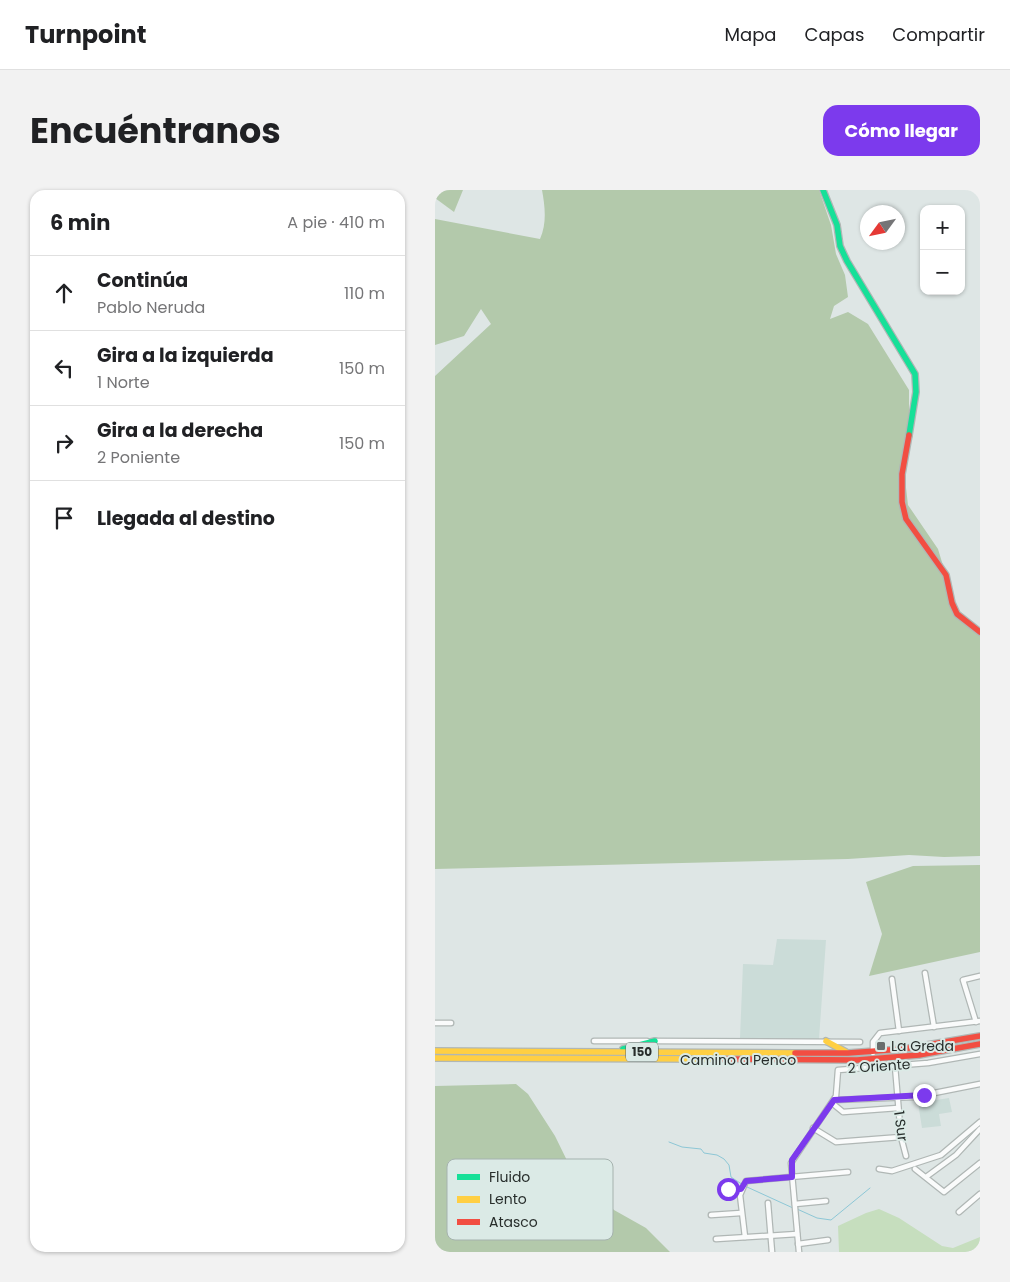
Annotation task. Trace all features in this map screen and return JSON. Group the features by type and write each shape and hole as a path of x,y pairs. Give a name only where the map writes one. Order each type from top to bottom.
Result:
{"main road":[{"path":"823,190 837,224 840,246 847,261 896,344 908,359 915,374 916,392 903,464 903,502 906,519 946,575 952,603 957,614 980,632"},
{"name":"Camino a Penco","path":"435,1051 848,1053 928,1046 980,1036"},
{"path":"609,1052 655,1041"},
{"path":"826,1041 848,1053"},
{"name":"Camino a Penco","path":"435,1058 874,1059 919,1055 980,1044"}],"street":[{"path":"925,973 934,1027"},
{"path":"874,1067 873,1042 880,1033 978,1021 963,980 980,976"},
{"path":"892,979 899,1031"},
{"path":"435,1022 451,1023"},
{"path":"594,1041 860,1042"},
{"name":"2 Oriente","path":"833,1101 838,1070 895,1066 980,1054"},
{"name":"1 Sur","path":"895,1066 901,1137 906,1156"},
{"path":"833,1101 898,1098 980,1084"},
{"path":"833,1101 843,1112 899,1108"},
{"path":"799,1252 791,1167 792,1160 833,1101"},
{"path":"879,1169 890,1172 941,1155 980,1122"},
{"path":"813,1128 836,1142 901,1137"},
{"path":"926,1177 956,1155 980,1130"},
{"path":"915,1169 944,1192 980,1163"},
{"path":"725,1190 792,1177 848,1172"},
{"path":"742,1186 741,1213 745,1237"},
{"path":"959,1212 980,1194"},
{"path":"795,1208 827,1201"},
{"path":"768,1203 772,1252"},
{"path":"711,1215 741,1213"},
{"path":"716,1239 797,1234"},
{"path":"798,1244 829,1240"}],"shaded area":[{"path":"777,939 826,940 819,1039 740,1038 743,964 773,965"},
{"path":"949,1098 952,1112 939,1114 941,1126 922,1128 918,1103"}],"green space":[{"path":"435,190 463,190 454,212 435,198"},
{"path":"542,190 819,190 831,225 836,254 845,275 848,297 834,306 830,319 848,312 868,324 909,390 909,429 905,479 908,505 938,549 957,612 980,631 980,856 944,857 909,855 848,859 435,869 435,376 491,324 481,309 464,336 435,345 435,219 540,239 545,215"},
{"path":"980,865 980,952 869,976 882,934 866,882 913,866"},
{"path":"516,1084 528,1094 555,1136 566,1159 447,1159 447,1240 613,1240 613,1209 646,1228 670,1252 435,1252 435,1086"},
{"path":"879,1209 899,1218 942,1246 953,1248 980,1237 980,1252 839,1252 838,1226"}],"waterway":[{"path":"669,1142 682,1147 701,1149 704,1153 717,1155 724,1159 729,1165 731,1177 743,1185"},
{"path":"747,1187 793,1208"},
{"path":"797,1209 817,1218 831,1220 870,1188"}],"traffic: fast":[{"path":"823,190 837,225 840,246 847,261 915,374 916,392 909,435"},
{"path":"623,1049 655,1041"}],"traffic: slow":[{"path":"826,1041 846,1052"},
{"path":"435,1051 795,1053"},
{"path":"435,1058 715,1059"}],"traffic: jam":[{"path":"909,435 902,474 902,502 906,519 946,575 952,603 957,614 980,632"},
{"path":"795,1053 848,1053 903,1049 980,1036"},
{"path":"715,1059 857,1060 919,1055 980,1044"}],"place":[{"name":"La Greda","path":"881,1046"}],"route":[{"path":"728,1189 741,1189 746,1181 792,1177 792,1160 834,1100 904,1098 924,1095"}]}
